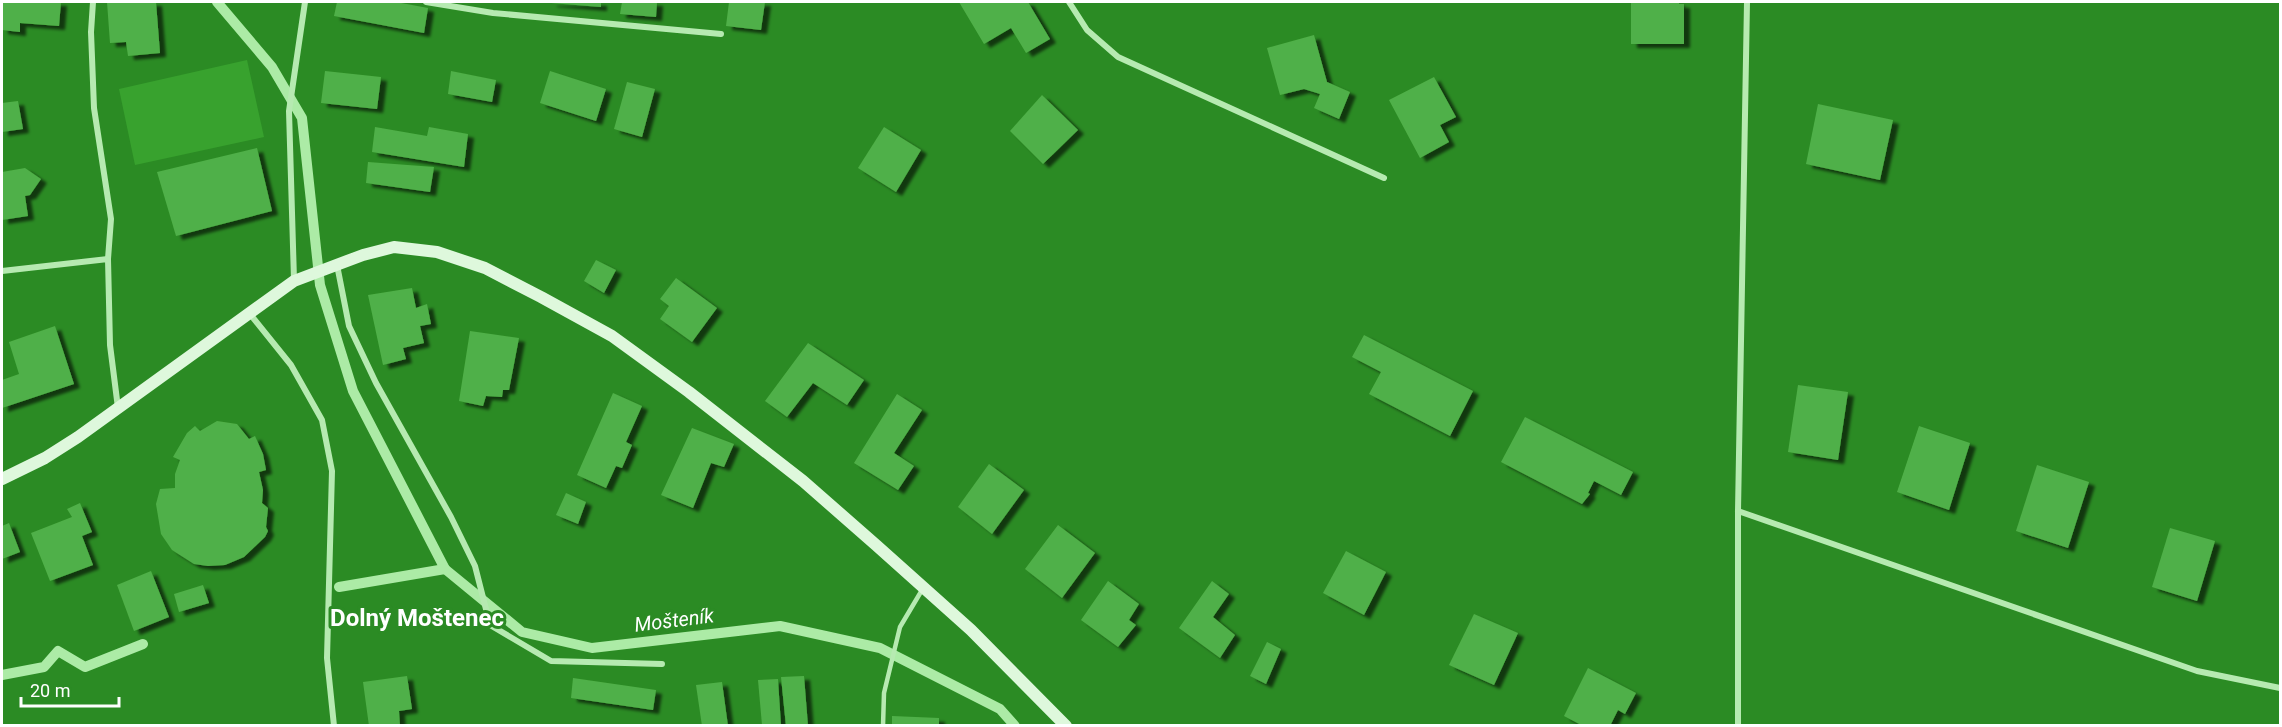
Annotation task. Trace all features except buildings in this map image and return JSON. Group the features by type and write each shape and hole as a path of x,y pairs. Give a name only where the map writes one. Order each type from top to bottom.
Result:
{"street":[{"path":"93,2 91,32 94,108 111,219 108,259 110,345 118,408"},
{"path":"299,279 289,111 305,2"},
{"path":"426,2 493,13 721,34"},
{"path":"1069,2 1087,30 1118,57 1384,178"},
{"path":"1738,726 1738,512 1748,58 1747,2"},
{"path":"2,478 45,458 299,279 337,264 394,247 437,252 485,268 612,336 689,392 803,481 924,588 971,630 1066,726"},
{"path":"2,271 108,259"},
{"path":"337,264 349,326 376,383 451,517 475,566 490,625 551,661 662,664"},
{"path":"249,313 291,365 322,420 332,471 327,658 334,726"},
{"path":"1738,512 2197,671 2280,688"}],"lane":[{"path":"883,726 884,693 900,627 924,588"}],"green space":[{"path":"247,60 264,137 135,165 119,89"}],"waterway":[{"path":"217,2 272,67 302,118 320,285 353,391 445,569"},
{"name":"Mošteník","path":"339,587 445,569 522,632 592,648 780,626 880,648 1000,709 1015,726"},
{"name":"Mošteník","path":"2,675 44,667 58,651 85,667 143,644"}],"district":[{"name":"Dolný Moštenec","path":"417,618"}]}
